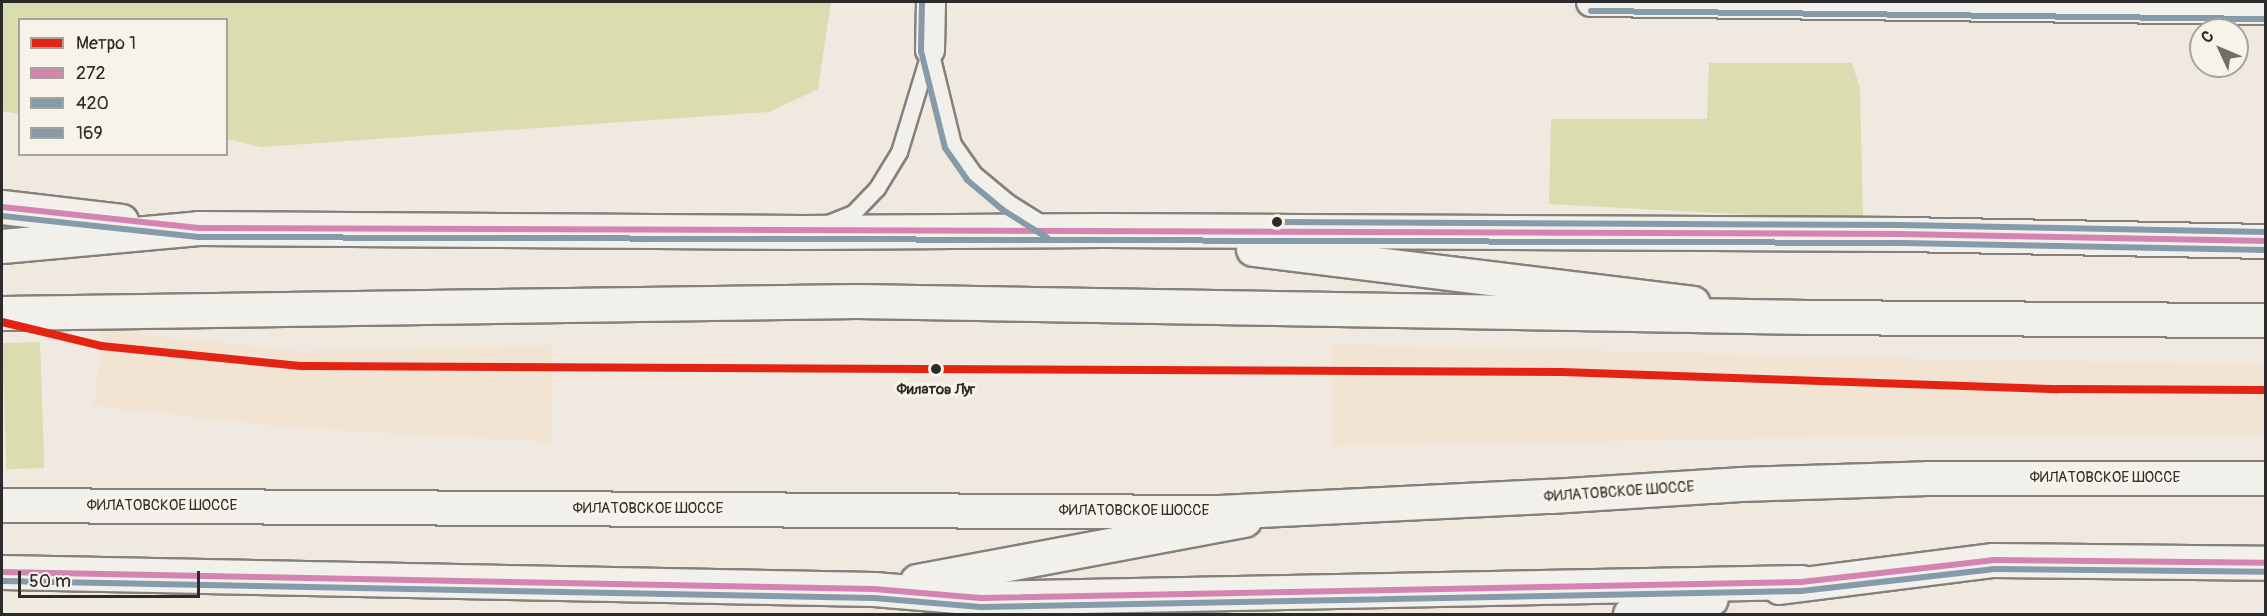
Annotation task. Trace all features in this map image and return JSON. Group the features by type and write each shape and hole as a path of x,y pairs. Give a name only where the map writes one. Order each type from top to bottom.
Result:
{"street":[{"path":"930,50 931,2"},
{"path":"1591,2 2265,10"},
{"path":"2,207 198,228"},
{"path":"2,246 198,228 802,232 1902,234 2265,241"},
{"path":"1103,231 1808,318"},
{"path":"2,313 857,301 1808,318 2265,320"},
{"name":"ФИЛАТОВСКОЕ ШОССЕ","path":"2,505 1207,512 1740,484 1915,478 2265,478"},
{"path":"874,589 1308,508"},
{"path":"1630,615 1801,582 1993,560 2265,562"},
{"path":"2,572 874,589 981,598 1801,582"}],"lane":[{"path":"930,50 953,144 973,173 1008,202 1054,231"},
{"path":"802,232 853,213 877,188 899,152 930,50"}],"shaded area":[{"path":"100,330 299,351 553,345 552,442 293,428 94,406 101,346"},
{"path":"1331,344 1965,360 2265,363 2265,436 1966,435 1332,446"}],"green space":[{"path":"2,2 831,2 818,89 769,112 261,147 228,139 228,18 18,18 18,114 2,111"},
{"path":"1709,63 1852,63 1860,88 1863,221 1549,204 1551,119 1707,119"},
{"path":"40,342 44,468 6,469 2,343"}],"metro line":[{"name":"1","path":"2,322 101,346 303,366 1562,372 2058,389 2266,390"}],"transit line":[{"name":"420","path":"922,2 921,51 945,148 967,180 1003,210 1049,239"},
{"name":"420","path":"1591,11 2266,19"},
{"name":"272","path":"2,207 198,228 1902,234 2266,241"},
{"name":"420","path":"2,216 198,237 1902,243 2266,250"},
{"name":"169","path":"1277,222 1902,225 2266,232"},
{"name":"272","path":"2,572 874,589 981,598 1801,582 1993,560 2266,563"},
{"name":"420","path":"2,581 874,598 981,607 1801,591 1993,569 2266,572"}],"place":[{"name":"Филатов Луг","path":"936,369"}]}
